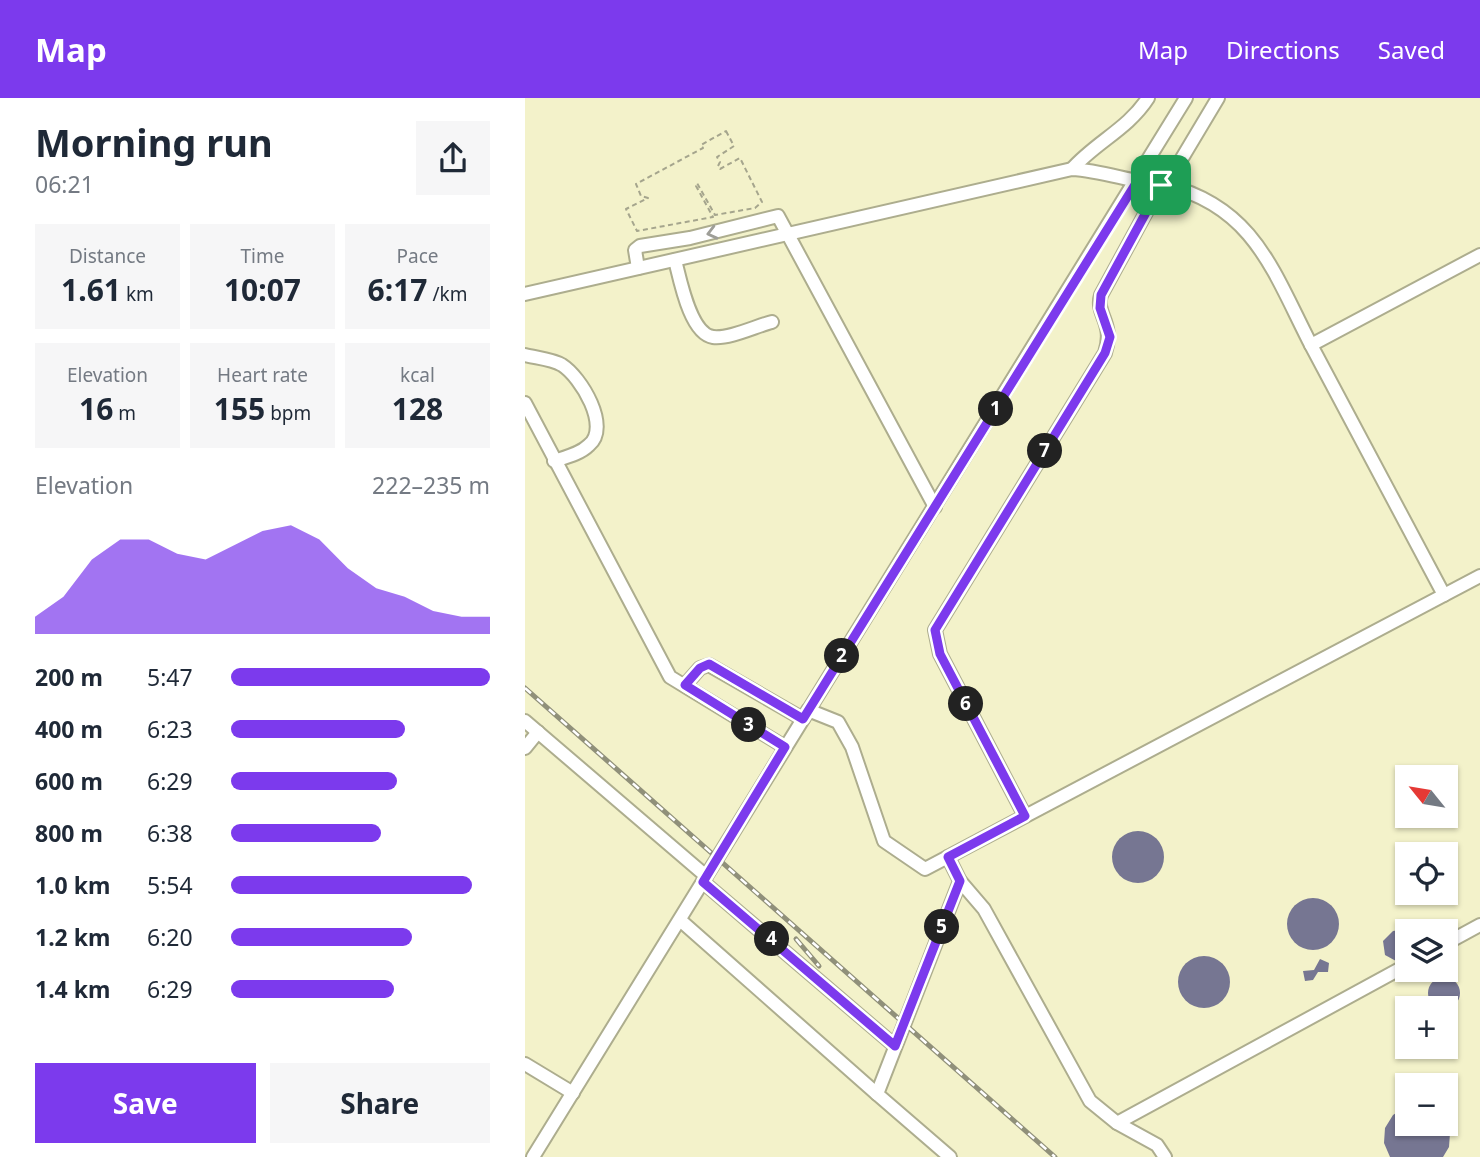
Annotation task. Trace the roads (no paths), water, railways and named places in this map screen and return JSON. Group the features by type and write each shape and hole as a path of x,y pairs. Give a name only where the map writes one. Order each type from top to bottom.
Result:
{"lane":[{"path":"1072,169 1090,149 1117,134 1139,112 1148,98"},
{"path":"533,1157 1186,98"},
{"path":"1025,816 940,654 935,630 1105,353 1110,337 1100,308 1101,295 1163,185 1218,98"},
{"path":"525,294 1072,169 1102,170 1136,183 1196,192 1226,210 1254,239 1444,595"},
{"path":"638,268 637,248 778,216 790,233 935,507"},
{"path":"1311,345 1480,255"},
{"path":"675,260 693,318 700,331 712,337 772,322"},
{"path":"525,355 562,365 573,375 589,401 596,420 597,431 590,445 555,461"},
{"path":"525,403 670,677 785,747"},
{"path":"685,685 700,668 709,664 806,714 838,722 852,747 884,841 925,869 1480,576"},
{"path":"525,721 895,1046"},
{"path":"525,748 538,732"},
{"path":"948,857 960,881 984,909 1090,1101 1117,1123 1157,1145 1165,1157"},
{"path":"877,1094 960,881"},
{"path":"680,920 950,1157"},
{"path":"1458,937 1480,925"},
{"path":"1117,1123 1395,972"},
{"path":"525,1063 573,1093"}],"railway":[{"path":"525,688 1055,1157"},
{"path":"796,939 819,966"}]}
